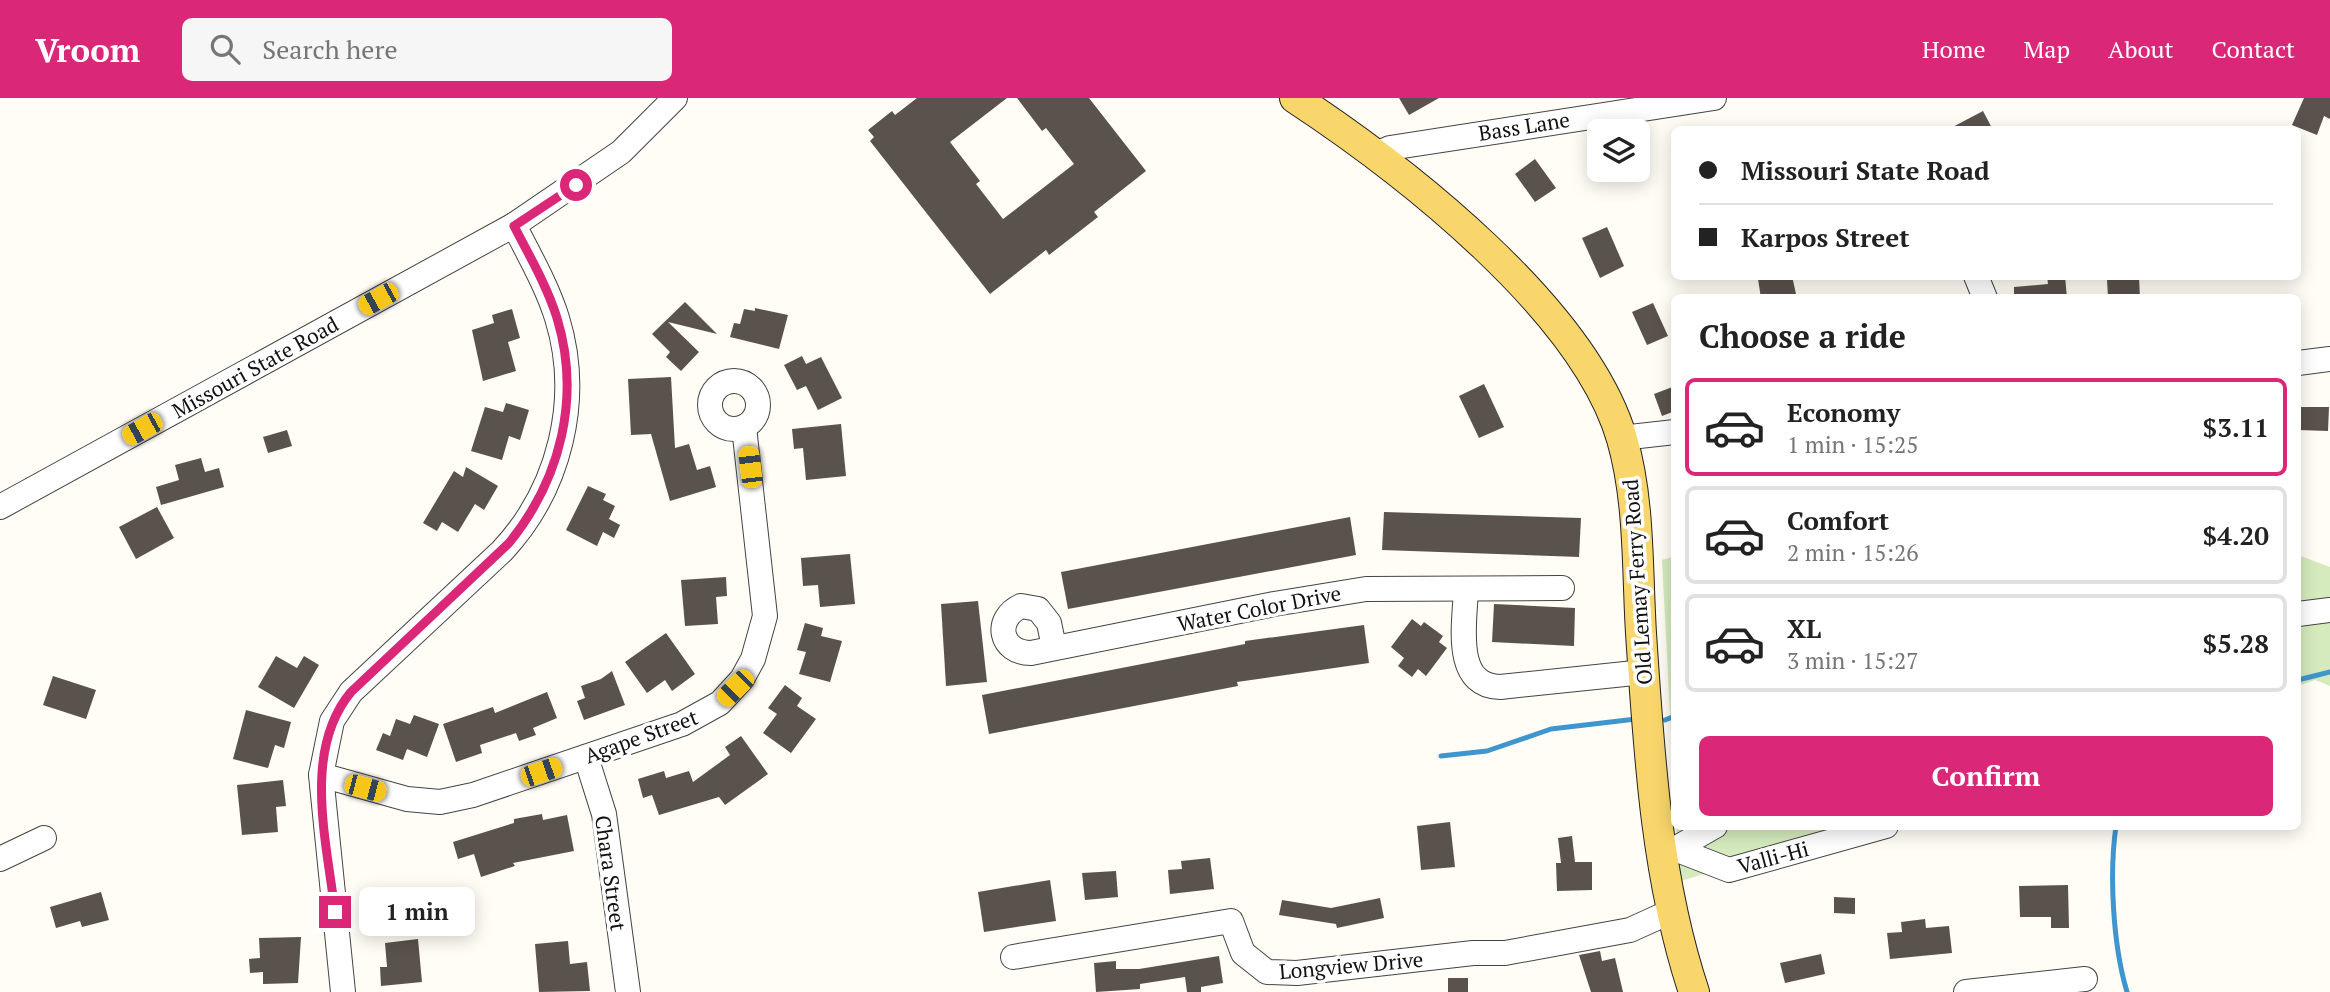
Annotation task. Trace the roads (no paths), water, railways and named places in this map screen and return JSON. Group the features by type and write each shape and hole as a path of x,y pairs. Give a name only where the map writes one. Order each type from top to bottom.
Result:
{"main road":[{"name":"Old Lemay Ferry Road","path":"1295,98 1376,154 1451,216 1529,293 1591,372 1608,404 1621,438 1636,518 1644,672 1668,846 1672,911 1694,992"}],"street":[{"name":"Missouri State Road","path":"0,508 514,226 621,152 675,98"},
{"name":"Bass Lane","path":"1376,154 1390,148 1587,107 1714,98"},
{"path":"344,992 321,775 326,740 342,703 509,543 531,514 557,458 567,403 562,341 556,316 514,226"},
{"path":"2301,363 2330,359"},
{"name":"Agape Street","path":"321,775 407,799 440,802 473,796 704,715 735,688 753,659 761,638 765,606 744,427"},
{"path":"1621,438 1671,432"},
{"name":"Water Color Drive","path":"1054,648 1357,590 1562,588"},
{"path":"1466,589 1465,655 1469,669 1481,683 1500,687 1644,672"},
{"path":"2301,614 2330,610"},
{"name":"Chara Street","path":"586,757 604,814 628,992"},
{"path":"1668,846 1706,830"},
{"name":"Valli-Hi","path":"1668,846 1729,870 1872,830"},
{"path":"0,859 44,838"},
{"name":"Longview Drive","path":"1013,957 1231,920 1243,953 1251,960 1267,972 1297,974 1473,953 1505,953 1630,930 1672,911"},
{"path":"1966,992 2085,979"}],"waterway":[{"path":"2301,679 2330,672"},
{"path":"1665,720 1671,718"},
{"path":"1441,756 1487,751 1551,729 1636,719"},
{"path":"2116,830 2114,910 2118,953 2127,992"}]}
